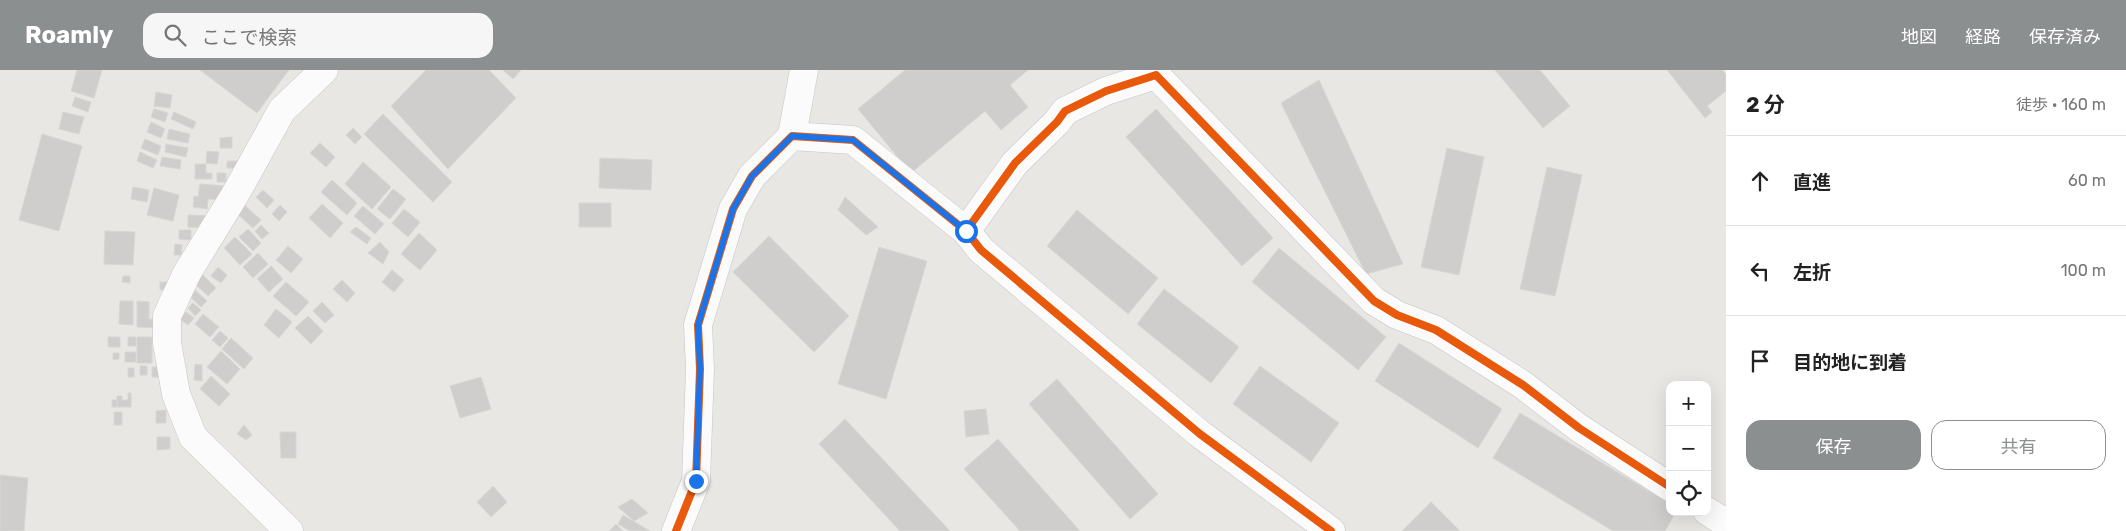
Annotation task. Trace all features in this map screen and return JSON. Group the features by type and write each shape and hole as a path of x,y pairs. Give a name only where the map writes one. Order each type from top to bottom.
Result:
{"street":[{"path":"289,531 194,437 176,394 167,343 167,316 187,273 236,193 282,110 324,70"},
{"path":"676,531 696,481 700,368 698,325 733,209 752,176 792,136 804,70"},
{"path":"966,231 1015,163 1065,111 1106,91 1155,73 1374,301 1397,315 1436,330 1523,385 1579,428 1666,484"},
{"path":"792,136 853,140 966,231 981,250 1200,434 1331,531"},
{"path":"1711,514 1726,524"}],"building":[{"path":"77,70 102,70 94,98 71,91"},
{"path":"200,70 289,70 257,113"},
{"path":"426,70 489,70 516,98 448,169 391,106"},
{"path":"503,70 521,70 513,79"},
{"path":"905,70 1028,70 1010,85 1028,107 1001,130 985,111 911,173 858,109"},
{"path":"1495,70 1540,70 1570,106 1543,128"},
{"path":"1667,70 1722,70 1726,74 1726,91 1707,106 1712,112 1705,118"},
{"path":"1319,80 1403,264 1366,274 1281,103"},
{"path":"156,92 172,95 170,108 154,106"},
{"path":"75,97 91,102 88,112 72,106"},
{"path":"154,109 168,113 165,122 151,117"},
{"path":"1156,109 1273,238 1242,266 1126,137"},
{"path":"63,112 84,117 79,134 59,129"},
{"path":"174,112 196,122 193,129 171,119"},
{"path":"383,114 452,182 433,202 364,134"},
{"path":"151,122 165,129 161,138 147,132"},
{"path":"353,128 362,137 355,144 346,135"},
{"path":"169,129 190,134 188,143 167,139"},
{"path":"42,134 82,146 59,231 19,220"},
{"path":"232,137 232,148 220,148 220,138"},
{"path":"145,139 161,146 158,155 141,148"},
{"path":"320,143 335,157 326,167 310,153"},
{"path":"166,144 188,148 186,157 165,152"},
{"path":"1447,148 1484,157 1459,275 1421,267"},
{"path":"207,151 219,152 217,164 206,163"},
{"path":"140,152 157,160 153,168 137,161"},
{"path":"162,157 181,160 180,169 160,166"},
{"path":"600,158 652,160 651,190 599,188"},
{"path":"227,161 238,161 238,168 227,168"},
{"path":"363,162 391,187 372,209 345,184"},
{"path":"195,164 206,164 206,173 212,173 212,179 195,179"},
{"path":"1547,167 1582,175 1555,296 1520,289"},
{"path":"217,173 226,173 226,182 217,182"},
{"path":"332,180 357,203 347,215 321,192"},
{"path":"200,184 224,186 223,200 208,199 207,209 193,207 194,196 198,197"},
{"path":"133,187 149,190 147,202 131,199"},
{"path":"154,188 179,195 173,221 147,215"},
{"path":"393,189 406,199 390,219 377,209"},
{"path":"263,190 274,200 267,208 256,197"},
{"path":"845,197 878,227 866,235 838,210"},
{"path":"240,201 261,220 253,228 232,209"},
{"path":"579,203 611,203 611,227 579,227"},
{"path":"322,204 343,223 330,238 309,218"},
{"path":"280,205 287,212 279,221 272,214"},
{"path":"363,206 384,224 375,234 354,216"},
{"path":"404,209 420,222 408,237 392,223"},
{"path":"1077,210 1158,278 1128,314 1047,246"},
{"path":"188,215 209,216 208,228 188,227"},
{"path":"261,225 269,233 262,239 255,231"},
{"path":"356,227 371,238 367,244 350,232"},
{"path":"248,229 261,243 253,251 239,237"},
{"path":"179,230 191,230 191,240 179,239"},
{"path":"105,231 135,232 133,265 104,264"},
{"path":"419,233 437,250 420,270 401,254"},
{"path":"769,236 849,316 814,352 733,272"},
{"path":"235,237 252,254 240,265 224,248"},
{"path":"380,242 389,252 383,264 368,253"},
{"path":"175,244 182,245 181,255 174,255"},
{"path":"288,246 303,259 291,273 276,260"},
{"path":"879,247 927,261 886,399 838,384"},
{"path":"1279,248 1386,337 1358,370 1252,282"},
{"path":"258,253 268,264 253,278 243,267"},
{"path":"271,266 283,279 269,292 257,279"},
{"path":"218,267 227,275 221,283 211,276"},
{"path":"392,270 404,280 394,292 382,282"},
{"path":"202,274 216,288 208,296 193,282"},
{"path":"123,276 130,276 130,283 122,282"},
{"path":"342,280 355,293 347,302 333,289"},
{"path":"160,282 169,282 169,289 160,290"},
{"path":"286,282 309,302 296,316 273,296"},
{"path":"194,289 207,301 201,307 188,295"},
{"path":"1164,289 1239,347 1211,383 1137,324"},
{"path":"120,301 133,301 133,325 119,324"},
{"path":"137,301 149,302 149,319 162,319 161,328 137,327"},
{"path":"322,302 334,315 325,323 313,311"},
{"path":"193,303 201,310 195,316 188,308"},
{"path":"276,309 292,322 279,338 264,325"},
{"path":"186,312 194,318 188,325 180,319"},
{"path":"203,314 219,327 210,337 195,324"},
{"path":"308,316 323,331 311,344 295,328"},
{"path":"220,331 228,338 220,347 212,340"},
{"path":"108,337 120,337 120,347 108,347"},
{"path":"128,337 136,337 136,346 128,346"},
{"path":"137,337 152,337 152,363 137,363"},
{"path":"231,338 253,358 244,369 222,349"},
{"path":"1399,343 1502,409 1478,448 1375,381"},
{"path":"221,351 240,369 227,384 207,367"},
{"path":"125,352 136,352 136,362 125,362"},
{"path":"113,353 119,353 119,359 113,360"},
{"path":"195,364 202,365 202,381 194,380"},
{"path":"140,366 147,366 147,375 140,375"},
{"path":"1260,366 1339,423 1311,462 1233,404"},
{"path":"152,367 166,367 166,377 152,377"},
{"path":"128,368 134,368 134,377 128,377"},
{"path":"211,376 230,394 219,406 200,389"},
{"path":"481,377 491,409 460,418 450,386"},
{"path":"1057,379 1158,494 1130,519 1029,404"},
{"path":"128,393 131,393 131,407 117,407 117,396 122,396 122,400 128,400"},
{"path":"112,400 117,400 117,407 112,407"},
{"path":"986,409 989,434 966,437 964,411"},
{"path":"166,410 166,423 156,423 156,411"},
{"path":"114,412 122,412 122,425 114,425"},
{"path":"1520,413 1666,502 1666,516 1674,516 1665,531 1613,531 1493,458"},
{"path":"845,419 950,531 900,531 819,444"},
{"path":"244,425 252,435 246,440 237,434"},
{"path":"280,432 296,432 296,458 281,458"},
{"path":"157,437 170,437 170,449 157,450"},
{"path":"998,439 1080,531 1020,531 964,469"},
{"path":"0,475 28,478 24,531 0,531"},
{"path":"493,486 507,502 491,517 477,502"},
{"path":"632,499 648,513 634,521 618,507"},
{"path":"1431,502 1460,531 1402,531"},
{"path":"623,515 650,531 630,531 618,524"},
{"path":"616,524 623,531 609,531"}],"cycle path":[{"path":"966,231 1015,163 1057,122 1065,111 1106,91 1156,75 1374,301 1397,315 1436,330 1523,385 1579,428 1666,484"},
{"path":"676,531 696,481 700,369 698,325 733,209 752,176 792,136 853,140 966,231 981,250 1200,434 1331,531"}],"route":[{"path":"696,481 700,368 698,325 733,209 752,176 792,136 853,140 966,231"}]}
